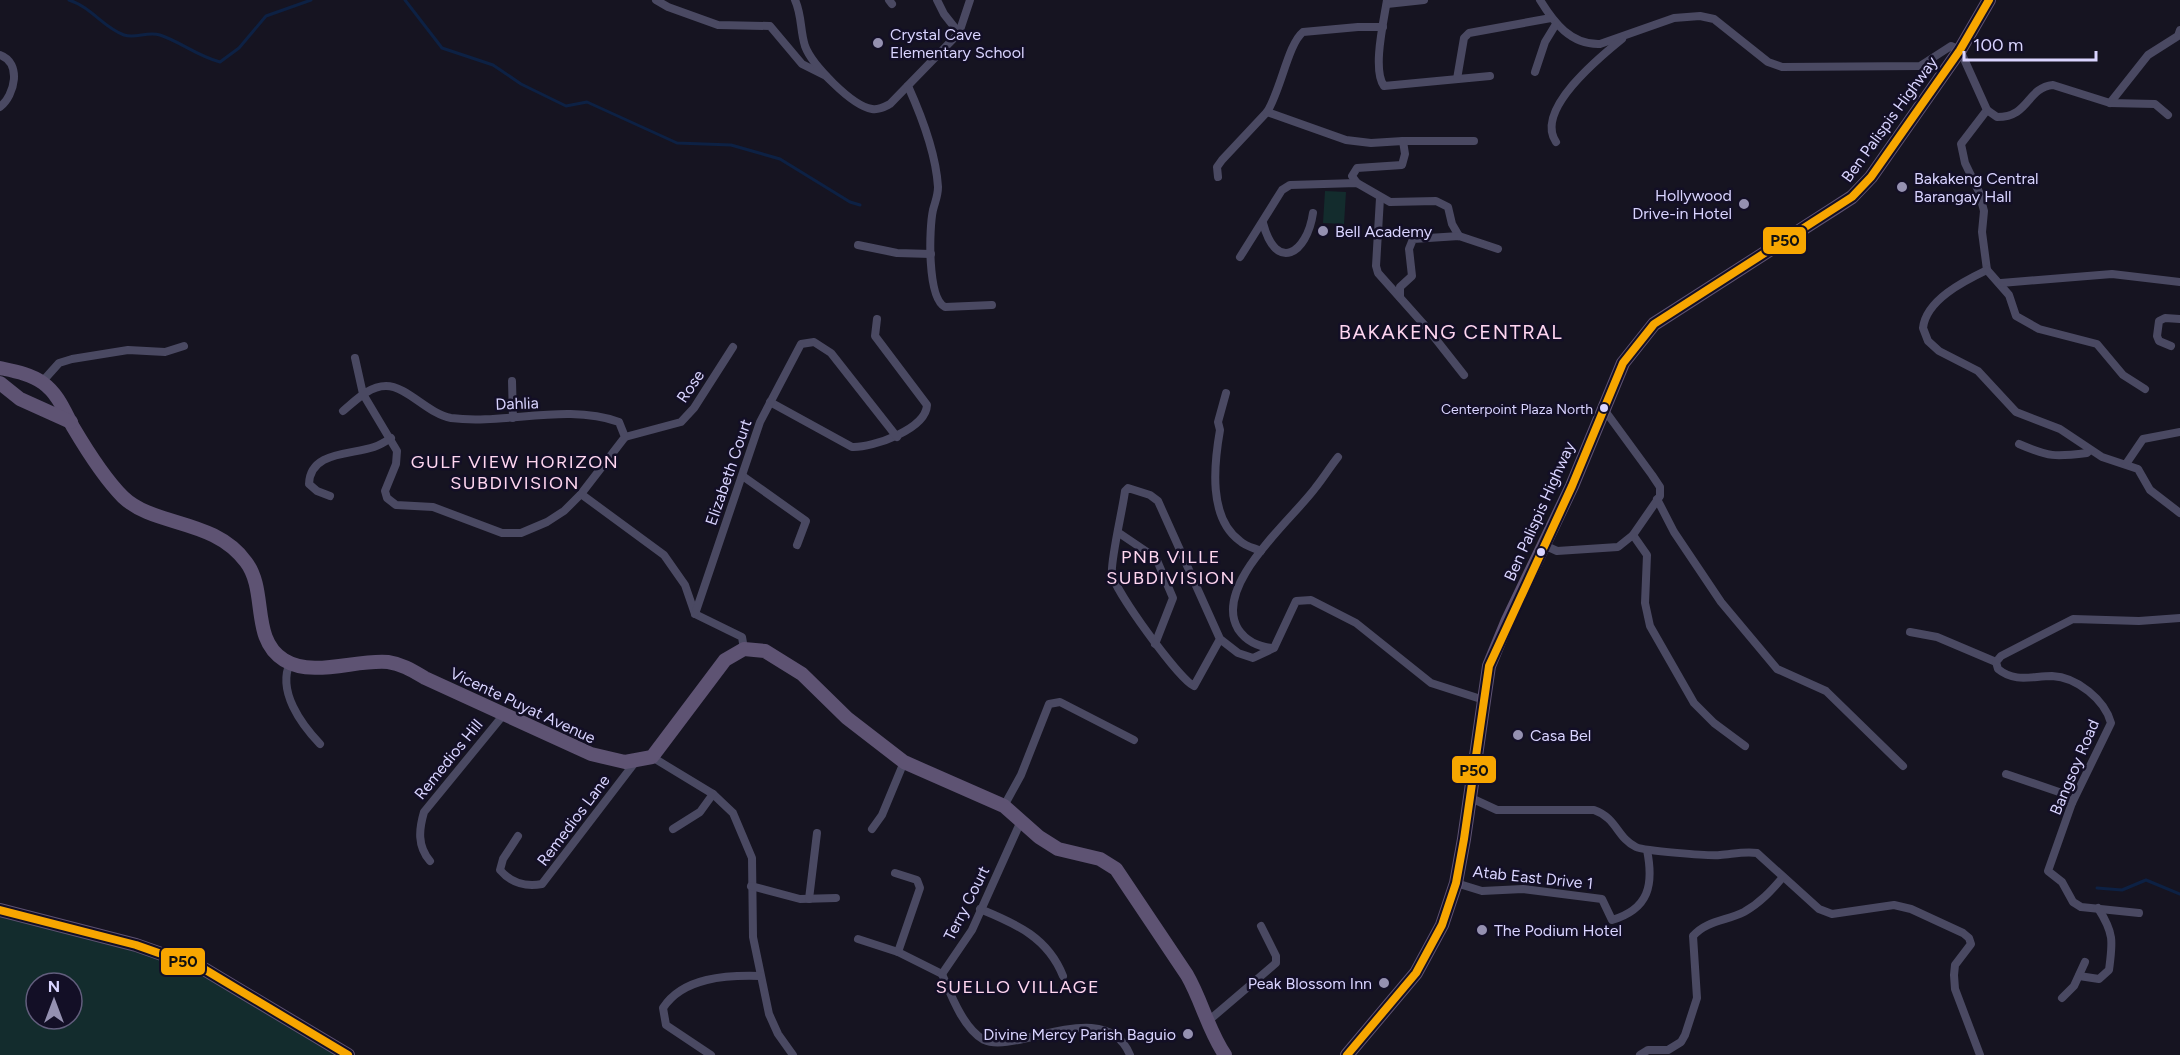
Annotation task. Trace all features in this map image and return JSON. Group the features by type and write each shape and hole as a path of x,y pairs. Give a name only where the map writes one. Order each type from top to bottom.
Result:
{"main road":[{"name":"Ben Palispis Highway","path":"1347,1055 1416,973 1442,925 1456,883 1471,798 1484,700 1494,653 1623,363 1654,324 1861,189 1960,50 1989,0"},
{"path":"0,368 42,382 57,396 106,477 124,498 137,507 206,532 241,555 256,585 267,642 275,653 290,663"},
{"path":"0,383 20,399 71,422"},
{"path":"652,757 716,670 733,654 744,649 765,651 788,663 847,718 904,762 1004,806 1058,849 1100,859 1116,869 1152,927 1187,975 1201,1002 1207,1022 1225,1055"},
{"name":"Vicente Puyat Avenue","path":"290,663 316,667 375,662 404,666 425,678 591,754 624,762 652,757"},
{"path":"0,910 136,945 204,969 348,1055"}],"street":[{"path":"656,0 668,7 718,25 770,26 802,64 826,76 871,109 890,104 959,33 970,0"},
{"path":"795,0 807,50 826,76"},
{"path":"937,0 959,33"},
{"path":"1424,0 1387,2 1379,76 1384,86 1490,76"},
{"path":"1540,0 1554,21 1569,35 1591,44 1674,18 1709,17 1768,62 1782,67 1920,66 1951,46 1960,50 1987,110 1997,117 2016,114 2043,87 2053,85 2110,104 2149,102 2161,106 2168,115"},
{"path":"1535,72 1554,21"},
{"path":"1457,80 1464,38 1469,33 1554,21"},
{"path":"1218,177 1218,164 1267,112 1283,78 1293,43 1303,32 1383,27"},
{"path":"2110,104 2148,54 2178,36 2180,30"},
{"path":"1556,142 1552,127 1568,91 1590,65 1628,34"},
{"path":"0,55 8,59 14,70 13,88 7,102 0,107"},
{"path":"908,86 927,133 938,185 931,254 937,298 941,305 952,308 992,305"},
{"path":"1987,110 1961,144 1965,163 1979,192 1984,211 1982,232 1987,270 2001,283 2009,295 2016,316 2039,329 2097,344 2122,375 2145,389"},
{"path":"1267,112 1346,140 1371,143 1474,141"},
{"path":"1403,141 1406,154 1402,165 1357,168 1352,176 1358,183 1390,202 1445,203 1459,236"},
{"path":"1240,257 1287,186 1295,183 1358,183"},
{"path":"1380,198 1376,266 1381,278 1400,297 1464,375"},
{"path":"1263,223 1275,249 1288,253 1298,250 1303,244 1313,213"},
{"path":"1400,297 1399,289 1412,276 1409,249 1413,239 1459,236 1498,249"},
{"path":"858,245 897,252 931,254"},
{"path":"1987,270 1967,280 1931,308 1923,328 1928,341 1939,351 1978,371 2016,412 2060,429 2102,457 2138,469 2150,490 2180,513"},
{"path":"2001,283 2112,274 2180,282"},
{"path":"770,402 852,447 897,437 924,415 927,405 875,336 877,319"},
{"path":"2171,346 2159,341 2157,328 2161,319 2180,319"},
{"name":"Elizabeth Court","path":"695,614 744,477 760,422 801,344 814,342 831,352 897,437"},
{"path":"42,382 59,363 72,359 128,350 165,352 184,346"},
{"name":"Rose","path":"625,437 681,422 694,408 733,347"},
{"path":"355,358 363,394 397,451 396,464 385,486 385,496 396,505 433,507 510,534 531,530 547,522 581,494 625,437"},
{"path":"512,381 513,418"},
{"name":"Dahlia","path":"344,411 363,394 380,387 391,386 446,417 607,418 622,425 625,437"},
{"path":"1226,393 1218,422 1220,430 1216,500 1226,524 1239,541 1261,551"},
{"path":"1544,544 1557,551 1618,547 1633,535 1658,499 1660,486 1603,408"},
{"path":"2126,464 2143,439 2180,432"},
{"path":"330,496 317,491 309,484 310,474 317,464 332,456 373,448 391,438"},
{"path":"2019,444 2060,458 2087,453 2090,450"},
{"path":"1274,648 1252,643 1242,635 1236,626 1232,608 1242,581 1276,529 1316,487 1338,458"},
{"path":"744,477 806,521 797,545"},
{"path":"1220,639 1194,686 1185,681 1155,644 1112,574 1125,491 1128,488 1150,495 1158,501 1220,639 1238,653 1253,658 1274,648 1296,601 1311,600 1356,623 1431,683 1484,700"},
{"path":"581,494 663,555 685,585 695,614 736,632 742,637 744,649"},
{"path":"1658,499 1674,532 1721,602 1777,669 1826,691 1904,766"},
{"path":"1119,533 1156,558 1173,598 1155,644"},
{"path":"1633,535 1647,555 1645,603 1650,626 1694,703 1714,723 1744,746"},
{"path":"1996,662 2001,656 2073,620 2139,621 2180,618"},
{"name":"Bangsoy Road","path":"1910,632 1937,637 1996,662 1998,669 2013,677 2065,679 2088,692 2109,713 2111,723 2072,803 2048,871 2062,882 2073,903 2081,907 2139,913"},
{"path":"290,663 286,672 286,686 304,724 320,744"},
{"path":"1004,806 1021,775 1049,704 1060,702 1100,720 1134,740"},
{"name":"Remedios Hill","path":"430,861 425,855 419,831 424,812 505,713"},
{"path":"652,757 713,794 733,813 752,858 752,922 760,975 773,1024 793,1055"},
{"name":"Remedios Lane","path":"518,836 503,859 500,870 507,879 521,884 542,884 636,761"},
{"path":"872,829 882,815 904,762"},
{"path":"2006,774 2059,792 2072,803"},
{"path":"673,829 700,812 713,794"},
{"path":"1471,798 1497,810 1594,810 1608,816 1630,843 1647,850 1679,851 1702,855 1757,853 1819,909 1832,914 1894,905 1911,909 1969,938 1971,944 1955,965 1955,988 1980,1055"},
{"name":"Terry Court","path":"942,974 972,930 1021,821"},
{"path":"809,899 817,833"},
{"name":"Atab East Drive 1","path":"1456,883 1482,891 1537,890 1602,899 1612,920 1630,915 1639,907 1645,896 1651,875 1647,850"},
{"path":"895,873 917,880 920,888 898,952"},
{"path":"1640,1055 1648,1050 1668,1050 1681,1042 1685,1035 1697,998 1693,936 1710,923 1731,918 1764,899 1782,877"},
{"path":"751,886 791,898 836,898"},
{"path":"2079,976 2098,979 2109,970 2112,945 2111,927 2098,908"},
{"path":"980,909 1020,926 1044,944 1063,976"},
{"path":"1207,1022 1274,967 1276,956 1261,926"},
{"path":"858,939 898,952 942,974 946,988 972,1030 986,1042 997,1044 1060,1031 1096,1030 1119,1039 1130,1055"},
{"path":"2062,998 2074,986 2085,962"},
{"path":"711,1055 666,1025 663,1008 670,997 693,984 740,975 760,975"}],"green space":[{"path":"1325,191 1346,192 1344,224 1323,223"},
{"path":"0,913 82,933 198,973 338,1055 0,1055"}],"waterway":[{"path":"69,0 84,7 110,28 124,35 160,35 220,62 239,48 266,16 311,0"},
{"path":"405,0 442,48 493,65 521,84 566,106 587,102 677,143 731,145 780,159 850,202 860,205"},
{"path":"2097,888 2122,890 2146,880 2180,894"}],"transit line":[{"name":"P50","path":"1347,1055 1416,973 1442,925 1456,883 1464,839 1489,666 1572,486 1623,363 1654,324 1852,197 1871,177 1960,50 1989,0"},
{"name":"P50","path":"0,910 136,945 204,969 348,1055"}],"place":[{"name":"Crystal Cave Elementary School","path":"878,43"},
{"name":"Bakakeng Central Barangay Hall","path":"1902,187"},
{"name":"Hollywood Drive-in Hotel","path":"1744,204"},
{"name":"Bell Academy","path":"1323,231"},
{"name":"Centerpoint Plaza North","path":"1604,408"},
{"name":"Casa Bel","path":"1518,735"},
{"name":"The Podium Hotel","path":"1482,930"},
{"name":"Peak Blossom Inn","path":"1384,983"},
{"name":"Divine Mercy Parish Baguio","path":"1188,1034"}],"district":[{"name":"BAKAKENG CENTRAL","path":"1451,332"},
{"name":"GULF VIEW HORIZON SUBDIVISION","path":"515,472"},
{"name":"PNB VILLE SUBDIVISION","path":"1171,567"},
{"name":"SUELLO VILLAGE","path":"1018,987"}]}
